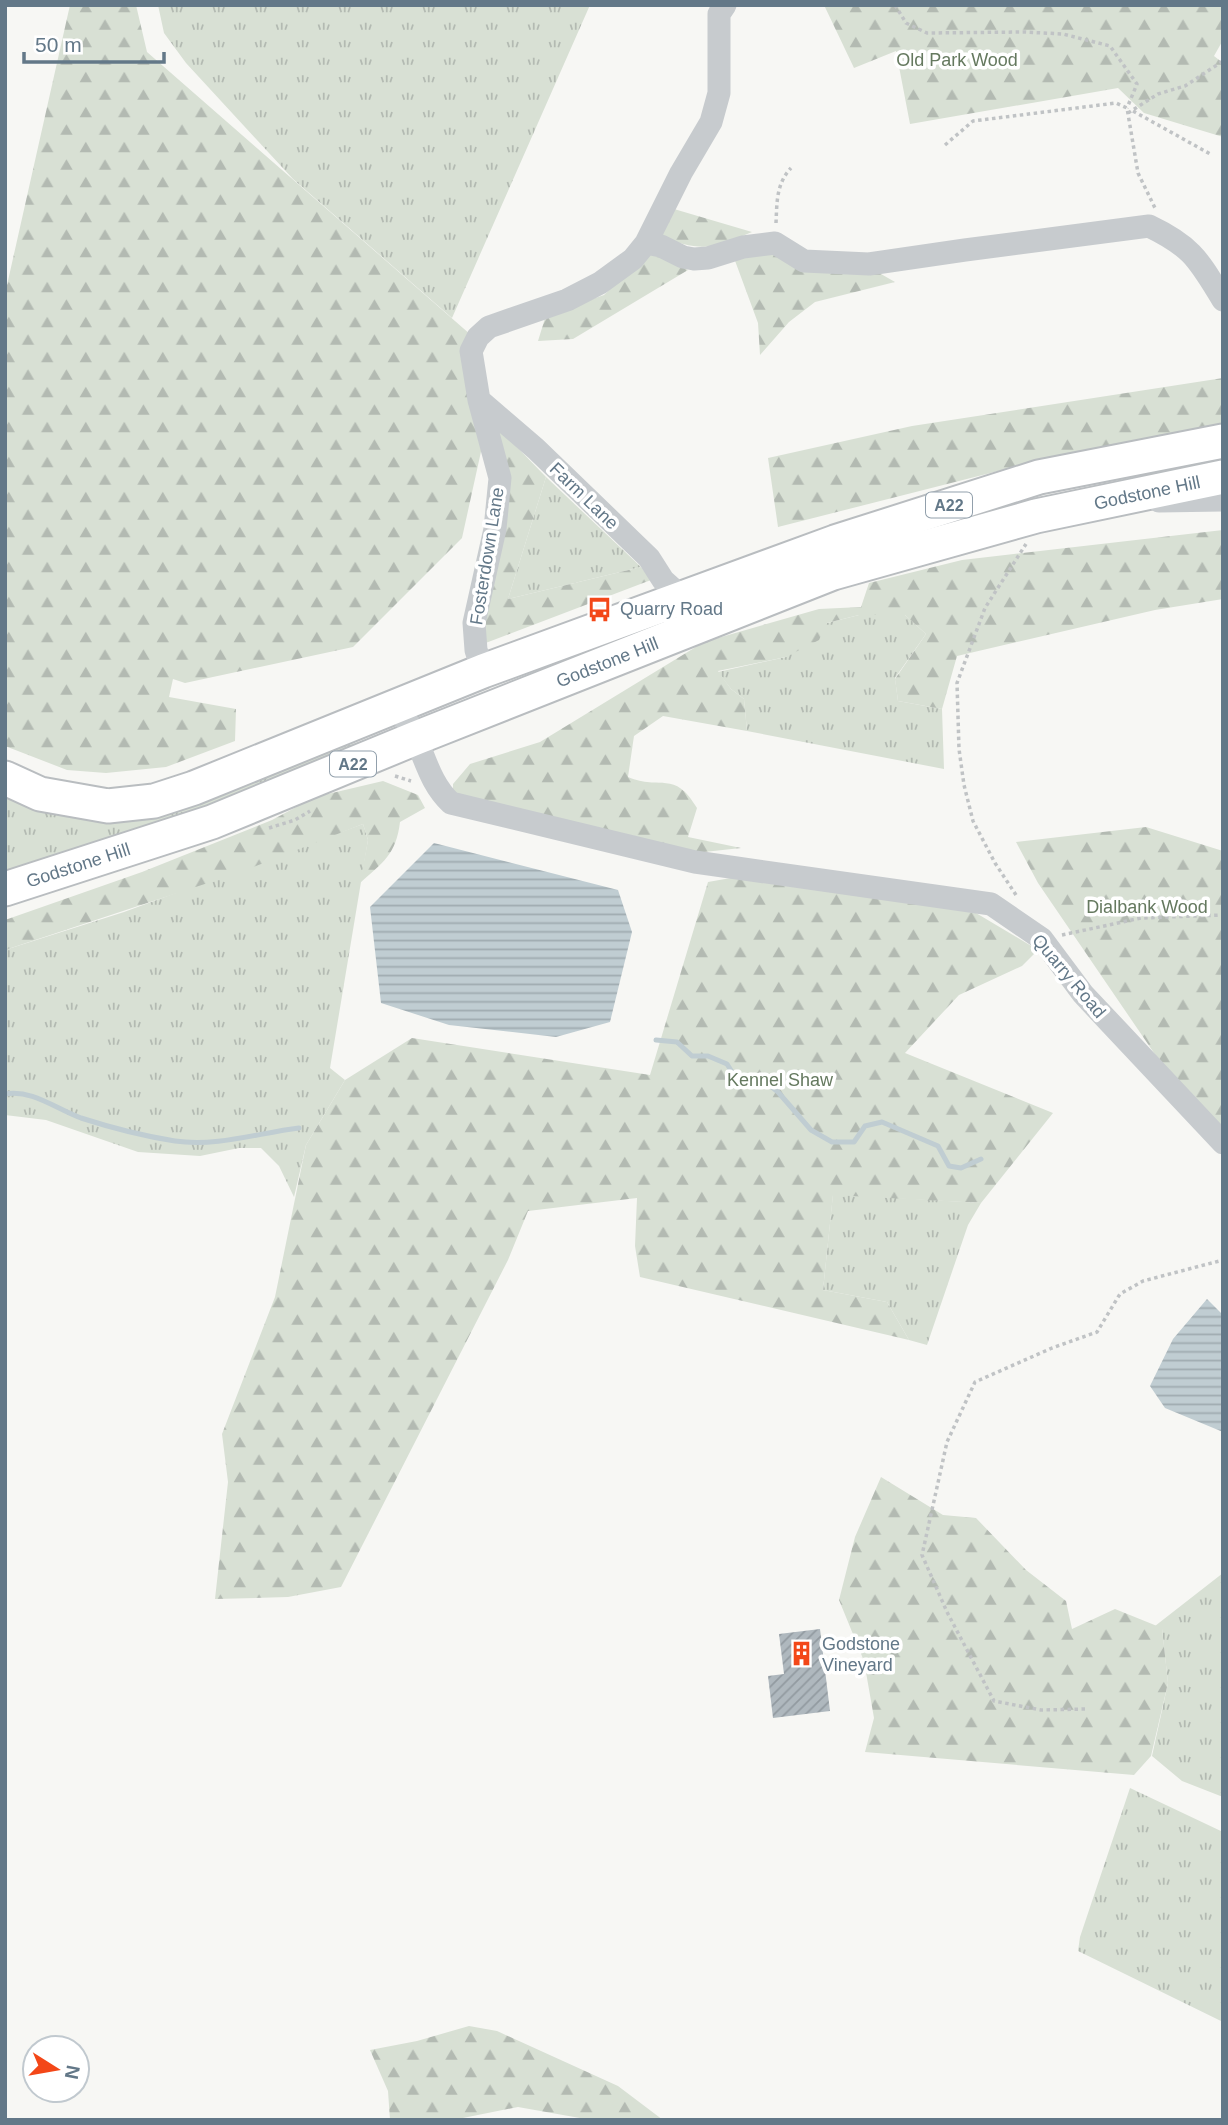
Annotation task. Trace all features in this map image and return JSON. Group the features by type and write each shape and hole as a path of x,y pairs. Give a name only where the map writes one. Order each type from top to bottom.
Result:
{"highway":[{"name":"Godstone Hill","path":"5,778 40,794 108,806 154,801 194,788 483,671 835,541 1039,477 1223,441"},
{"name":"Godstone Hill","path":"5,889 212,822 833,573 1036,516 1223,477"}],"street":[{"path":"479,400 471,351 478,337 489,327 567,300 600,283 633,259 646,243 710,122 719,93 719,14 725,5"},
{"path":"646,243 694,259 708,258 743,247 775,243 804,261 869,264 1149,226 1168,235 1195,255 1223,300"},
{"name":"Farm Lane","path":"479,400 536,449 649,558 663,580 682,597"},
{"name":"Fosterdown Lane","path":"479,400 500,478 495,529 474,623 476,650 483,671"},
{"path":"1123,497 1163,502 1223,500"},
{"name":"Quarry Road","path":"394,706 407,718 437,790 451,803 695,862 991,904 1042,939 1083,995 1223,1143"}],"path":[{"path":"895,5 906,23 926,33 1063,34 1110,46 1136,84 1127,108"},
{"path":"1131,112 1158,94 1185,86 1223,61"},
{"path":"945,145 973,121 1116,103 1212,155"},
{"path":"1131,112 1138,173 1168,235"},
{"path":"775,243 777,197 783,177 791,168"},
{"path":"1022,903 995,863 973,821 959,750 957,683 985,607 1024,548 1036,516"},
{"path":"1042,939 1142,918 1223,915"},
{"path":"1085,1709 1041,1710 994,1701 953,1623 922,1555 947,1442 975,1382 1052,1348 1097,1332 1120,1294 1143,1281 1223,1260"}],"green space":[{"path":"70,5 136,5 147,52 471,335 482,447 462,538 353,647 185,683 173,679 169,697 236,709 235,741 166,767 106,773 67,770 5,746 5,294"},
{"path":"158,5 590,5 452,318 293,179 186,63 164,33"},
{"name":"Old Park Wood","path":"824,5 1223,5 1223,40 1214,56 1223,63 1223,137 1144,113 1118,88 910,124 896,51 854,68"},
{"path":"674,209 752,232 725,243 705,247 657,236"},
{"path":"649,251 688,270 573,339 538,341 546,315 604,295"},
{"path":"775,253 798,270 881,274 895,282 815,302 789,322 760,355 758,323 734,258"},
{"path":"1223,378 1223,424 1014,467 778,527 768,458 912,426"},
{"path":"490,419 546,477 508,599 641,567 651,580 483,644 484,605 511,478"},
{"path":"546,477 641,567 508,599"},
{"path":"1223,530 1223,599 1155,610 957,656 942,709 898,701 895,679 926,634 905,615 859,615 827,623 819,640 786,657 718,671 731,689 744,699 747,731 663,716 634,736 628,777 674,785 689,796 697,808 688,837 741,848 695,853 453,798 453,784 470,764 540,742 704,642 819,609 861,607 869,583 962,560"},
{"path":"859,615 905,615 926,634 895,678 898,701 942,709 944,769 747,731 744,699 731,689 718,672 786,657 827,623"},
{"path":"379,736 215,805 5,875 5,795 65,812 289,763"},
{"path":"383,781 418,795 425,808 400,822 392,850 360,883 368,840 363,824 238,873 5,952 5,920 142,872 272,820 315,797"},
{"path":"363,824 368,840 330,1068 345,1080 306,1145 294,1197 279,1166 261,1148 239,1148 200,1156 138,1152 46,1120 5,1115 5,952 8,949 124,912"},
{"name":"Dialbank Wood","path":"1146,827 1223,851 1223,1154 1038,883 1016,842"},
{"name":"Kennel Shaw","path":"742,876 976,913 1038,950 1022,966 959,995 905,1053 1053,1113 981,1203 833,1195 823,1290 887,1302 909,1340 640,1277 635,1246 637,1198 528,1211 508,1260 341,1587 288,1597 215,1599 228,1482 222,1434 275,1297 306,1145 345,1080 412,1038 650,1075 708,882"},
{"path":"833,1194 981,1203 968,1225 927,1345 909,1340 887,1302 823,1290"},
{"path":"881,1477 943,1515 976,1518 1026,1570 1066,1601 1072,1629 1115,1609 1162,1628 1168,1683 1151,1756 1134,1775 865,1752 874,1718 864,1661 839,1600 855,1537"},
{"path":"1223,1573 1223,1797 1182,1781 1152,1756 1168,1683 1162,1629 1155,1626"},
{"path":"1130,1788 1223,1832 1223,2022 1078,1951 1080,1937"},
{"path":"469,2026 497,2031 618,2086 663,2120 591,2120 518,2107 453,2120 390,2120 388,2091 370,2050 417,2041"}],"shaded area":[{"path":"434,843 618,890 632,932 610,1022 556,1037 449,1025 381,1003 370,907"},
{"path":"1207,1299 1223,1315 1223,1432 1165,1408 1150,1386 1173,1339"}],"building":[{"name":"Godstone Vineyard","path":"820,1629 830,1711 773,1718 768,1676 784,1674 779,1634"}],"waterway":[{"path":"656,1040 677,1042 692,1056 708,1056 727,1064 737,1080 762,1079 778,1092 811,1130 832,1142 854,1142 865,1126 882,1122 938,1146 949,1166 961,1168 981,1159"},
{"path":"5,1094 25,1094 93,1122 175,1141 222,1141 299,1128"}],"place":[{"name":"Quarry Road","path":"600,609"},
{"name":"Godstone Vineyard","path":"802,1654"}]}
